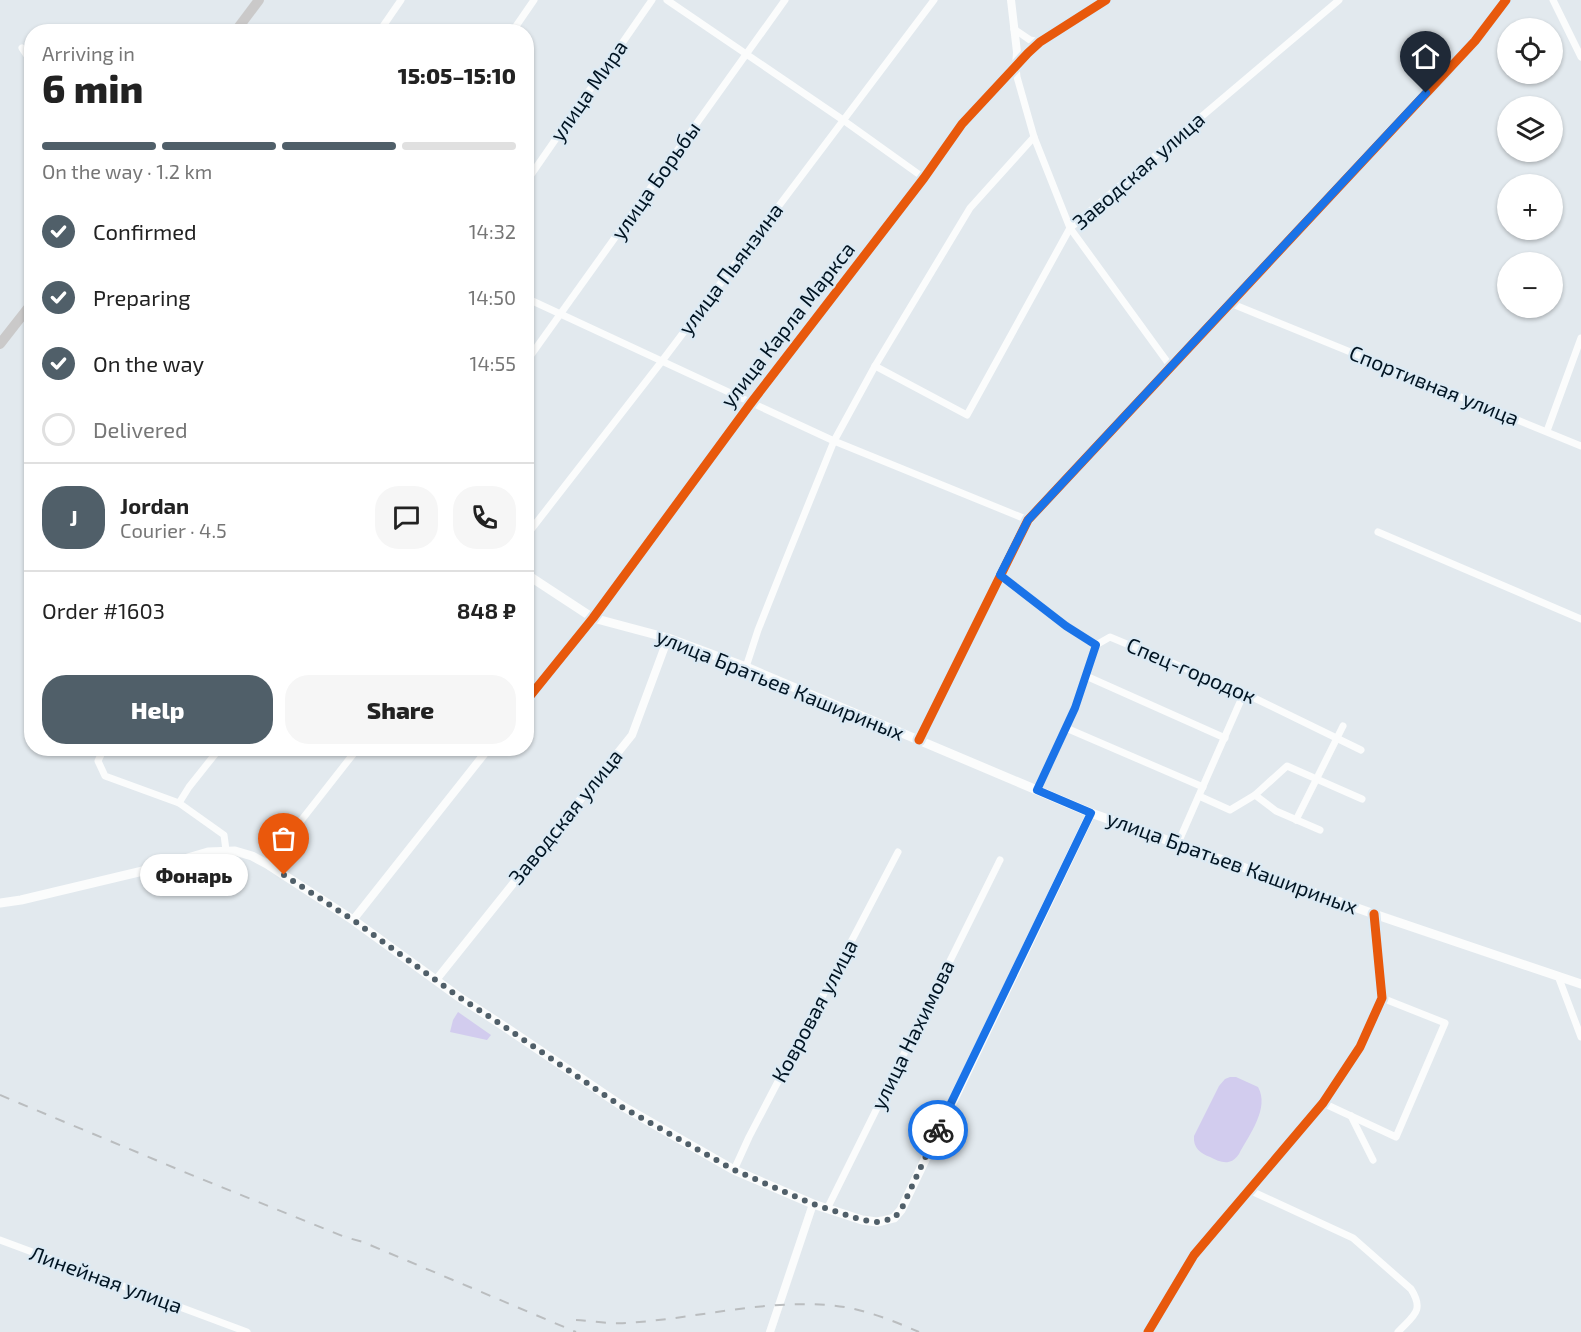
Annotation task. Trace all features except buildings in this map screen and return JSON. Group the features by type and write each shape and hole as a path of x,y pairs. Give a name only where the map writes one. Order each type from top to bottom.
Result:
{"main road":[{"path":"241,24 258,0"},
{"path":"0,344 24,313"},
{"name":"улица Братьев Кашириных","path":"534,579 593,618 668,638 746,667 1091,813 1374,914 1581,984"},
{"path":"0,903 147,870 208,852 235,850 252,856 353,920 459,997 622,1107 734,1170 813,1204 862,1220 877,1222 894,1218 901,1210 1091,813"}],"street":[{"path":"384,24 401,0"},
{"path":"518,24 534,0"},
{"name":"улица Мира","path":"534,170 652,0"},
{"path":"667,0 924,178"},
{"name":"улица Борьбы","path":"534,351 784,0"},
{"name":"улица Пьянзина","path":"534,526 662,361 934,0"},
{"path":"1011,0 1017,52 1017,77 1034,137 1070,228 1171,367"},
{"name":"улица Карла Маркса","path":"534,691 593,618 751,403 924,178 962,124 1040,42 1106,0"},
{"name":"Заводская улица","path":"875,366 967,415 1070,228 1338,0"},
{"path":"919,740 1028,520 1475,40 1506,0"},
{"path":"1553,0 1581,57"},
{"path":"1014,29 1030,40 1040,42"},
{"path":"746,667 777,581 834,441 875,366 970,208 1034,137"},
{"path":"534,302 834,441 1028,520"},
{"name":"Спортивная улица","path":"1230,303 1547,431 1581,338"},
{"path":"1547,431 1581,446"},
{"path":"1378,532 1581,620"},
{"name":"Спец-городок","path":"1000,575 1066,626 1096,645 1110,637 1244,693 1361,750"},
{"name":"Заводская улица","path":"436,980 632,735 668,638"},
{"path":"1037,790 1075,708 1096,645"},
{"path":"1086,676 1225,738"},
{"path":"1178,843 1244,693"},
{"path":"1296,820 1343,726"},
{"path":"1066,728 1203,787"},
{"path":"100,756 98,761 105,776 179,803 224,836 226,850"},
{"path":"179,803 214,756"},
{"path":"267,864 352,756"},
{"path":"353,920 483,756"},
{"path":"1199,796 1230,810 1255,795 1287,766 1362,799"},
{"path":"1255,795 1276,811 1320,830"},
{"name":"Ковровая улица","path":"734,1170 898,852"},
{"name":"улица Нахимова","path":"827,1209 1000,860"},
{"path":"1148,1332 1194,1255 1323,1102 1360,1047 1382,998 1374,914"},
{"path":"1558,976 1581,1037"},
{"path":"1323,1102 1396,1137 1445,1023 1382,998"},
{"path":"1351,1116 1373,1160"},
{"path":"1249,1190 1353,1238 1411,1289 1417,1299 1418,1307 1415,1314 1398,1332"},
{"path":"770,1332 813,1204"},
{"name":"Линейная улица","path":"0,1240 247,1332"}],"shaded area":[{"path":"458,1012 491,1035 487,1040 450,1032"},
{"path":"1230,1077 1236,1077 1258,1087 1262,1104 1253,1130 1239,1154 1233,1160 1226,1162 1218,1161 1200,1152 1196,1147 1194,1136 1219,1086"}],"railway":[{"path":"0,1095 194,1176 345,1237 363,1242 576,1332"},
{"path":"576,1320 626,1323 752,1307 802,1304 839,1306 862,1311 919,1332"}],"cycle path":[{"path":"534,691 593,618 751,403 924,178 962,124 1040,42 1106,0"},
{"path":"919,740 1028,520 1475,41 1506,0"},
{"path":"1148,1332 1194,1255 1323,1103 1360,1047 1382,998 1374,914"}],"way so far":[{"path":"284,875 353,920 459,997 622,1107 734,1170 813,1204 862,1220 877,1222 894,1218 901,1210 938,1130"}],"place":[{"name":"Фонарь","path":"284,875"}],"route":[{"path":"938,1130 1091,813 1037,790 1075,708 1096,645 1066,626 1000,575 1028,520 1426,93"}]}
